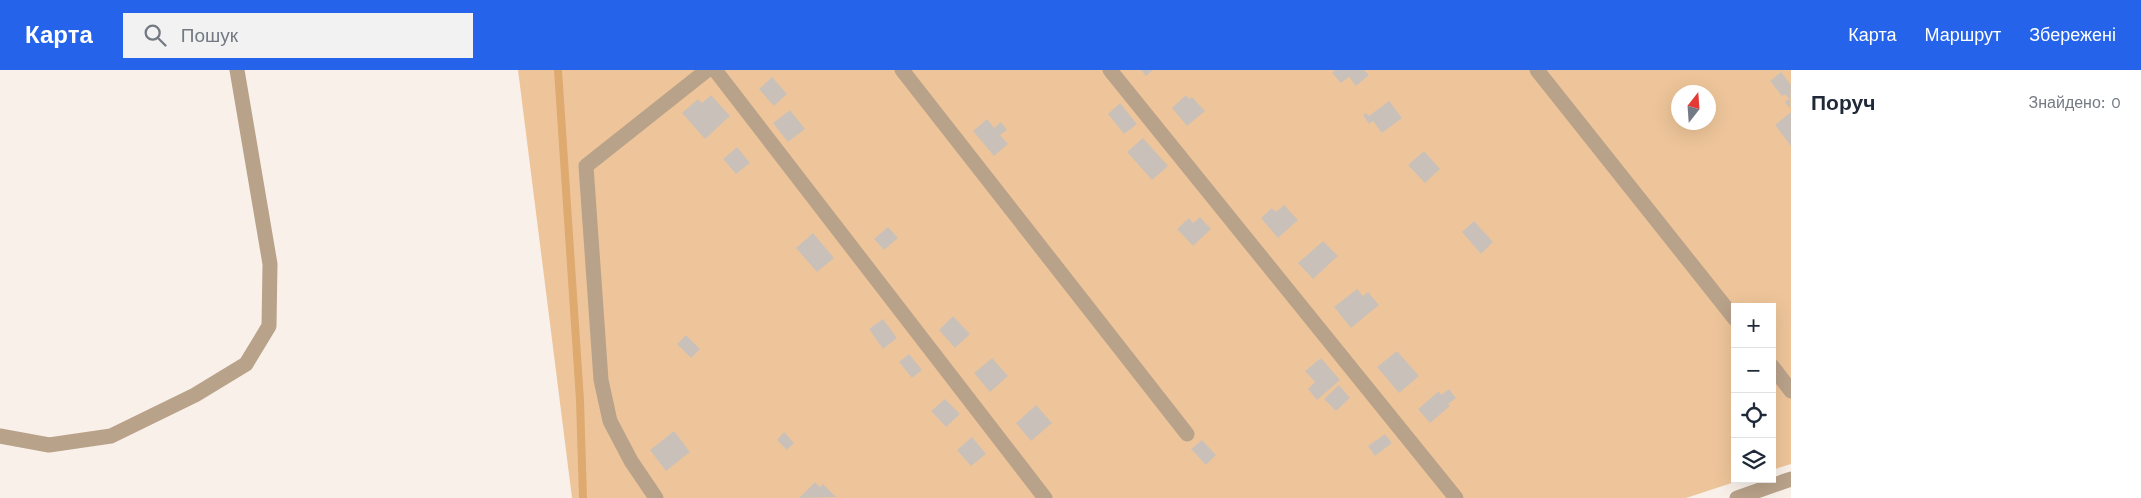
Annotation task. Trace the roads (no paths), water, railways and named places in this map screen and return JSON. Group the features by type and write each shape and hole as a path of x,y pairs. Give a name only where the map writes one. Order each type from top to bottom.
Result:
{"street":[{"path":"0,436 49,445 110,436 195,395 246,364 269,326 270,264 237,70"},
{"path":"656,498 631,462 610,421 600,380 586,166 707,70"},
{"path":"715,70 1045,498"},
{"path":"902,70 1188,434"},
{"path":"1110,70 1456,498"},
{"path":"1537,70 1731,314"},
{"path":"1776,371 1791,391"},
{"path":"1737,498 1791,479"}],"waterway":[{"path":"558,70 580,400 583,498"}]}
